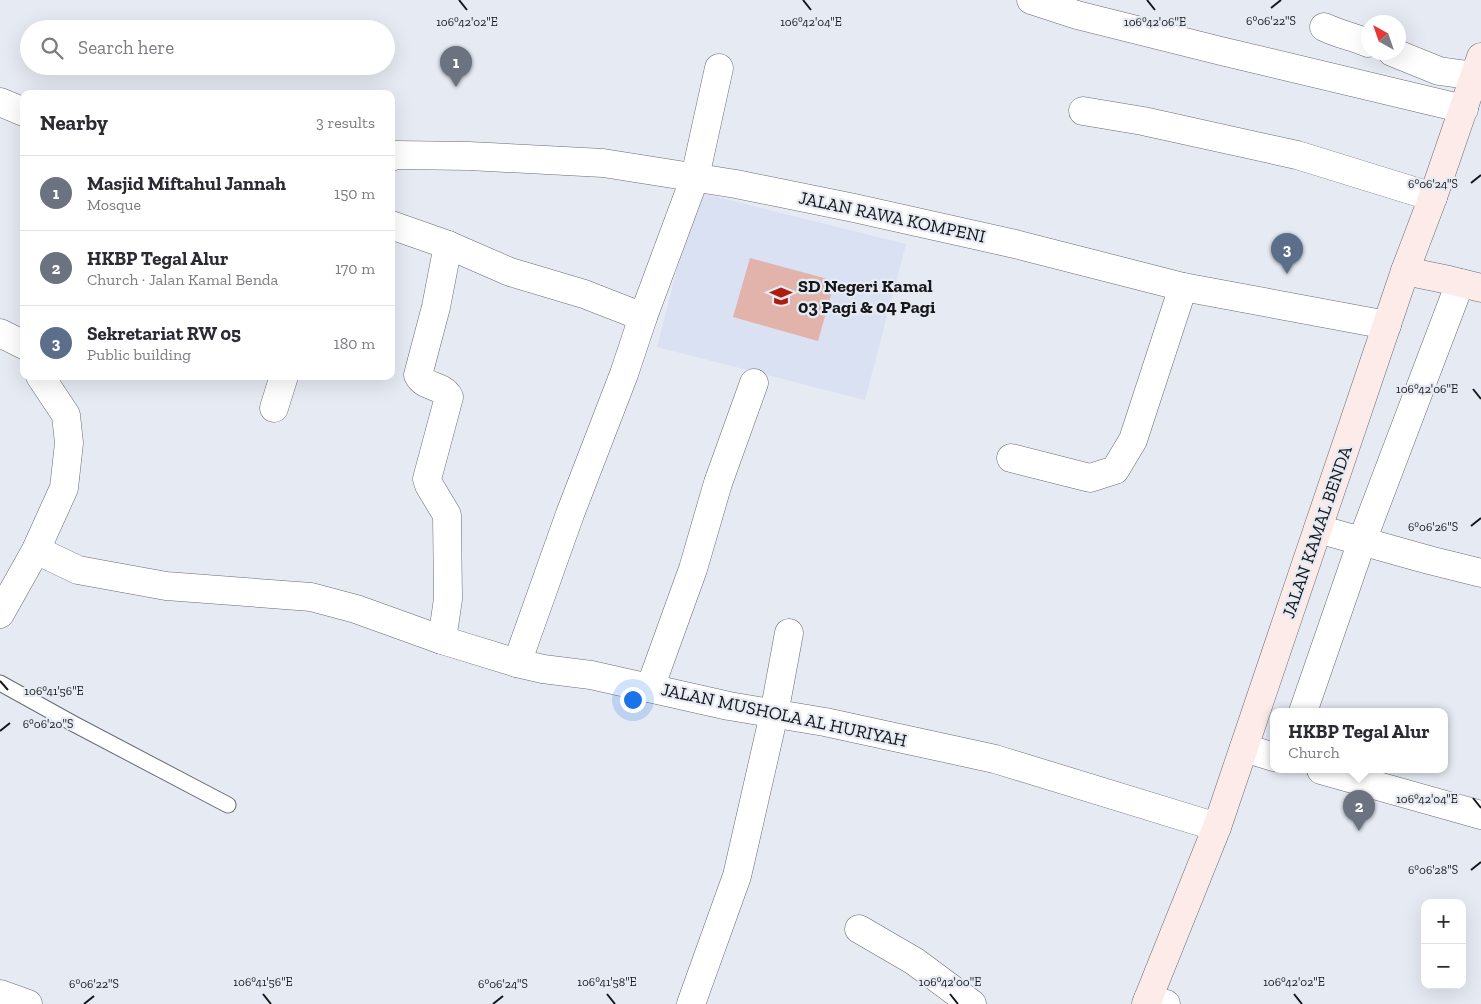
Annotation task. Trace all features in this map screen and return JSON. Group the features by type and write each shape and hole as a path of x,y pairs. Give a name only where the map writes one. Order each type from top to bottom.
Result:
{"main road":[{"name":"JALAN KAMAL BENDA","path":"1276,708 1341,535 1387,325 1412,273 1433,197 1478,66"},
{"path":"1412,273 1463,284"},
{"name":"JALAN KAMAL BENDA","path":"1155,1002 1217,827 1259,753 1270,724"}],"street":[{"path":"1031,0 1077,15 1221,51 1464,108"},
{"path":"1324,28 1361,40"},
{"path":"1406,58 1439,71 1478,66"},
{"path":"517,663 570,514 624,374 694,177 719,68"},
{"path":"0,102 20,110"},
{"path":"1083,111 1143,121 1297,155 1433,197"},
{"name":"JALAN RAWA KOMPENI","path":"395,155 470,156 603,163 736,184 1015,244 1183,288 1387,325"},
{"path":"395,226 448,245 510,272 584,294 643,317"},
{"path":"442,640 448,599 447,515 427,479 449,397 444,390 423,382 418,375 436,307 448,245"},
{"path":"1304,708 1341,535 1463,284"},
{"path":"1011,458 1090,478 1115,470 1133,440 1183,288"},
{"path":"0,333 20,343"},
{"path":"0,614 36,550 64,488 69,443 66,415 43,380"},
{"path":"274,408 283,380"},
{"path":"650,688 693,569 718,483 754,383"},
{"path":"1341,535 1481,573"},
{"name":"JALAN MUSHOLA AL HURIYAH","path":"36,550 78,570 166,586 311,597 356,609 442,640 517,663 543,669 591,675 729,706 825,722 995,759 1217,827"},
{"path":"691,1004 737,876 774,714 789,632"},
{"path":"1332,773 1481,815"},
{"path":"859,929 914,961 972,1004"},
{"path":"0,994 28,1004"}],"lane":[{"path":"0,683 228,805"}],"shaded area":[{"name":"SD Negeri Kamal 03 Pagi & 04 Pagi","path":"697,192 906,244 865,400 657,347"},
{"path":"750,258 835,281 818,341 733,317"}],"place":[{"name":"Masjid Miftahul Jannah","path":"456,87"},
{"name":"Sekretariat RW 05","path":"1287,274"},
{"name":"SD Negeri Kamal 03 Pagi & 04 Pagi","path":"781,296"},
{"name":"HKBP Tegal Alur","path":"1359,831"}]}
